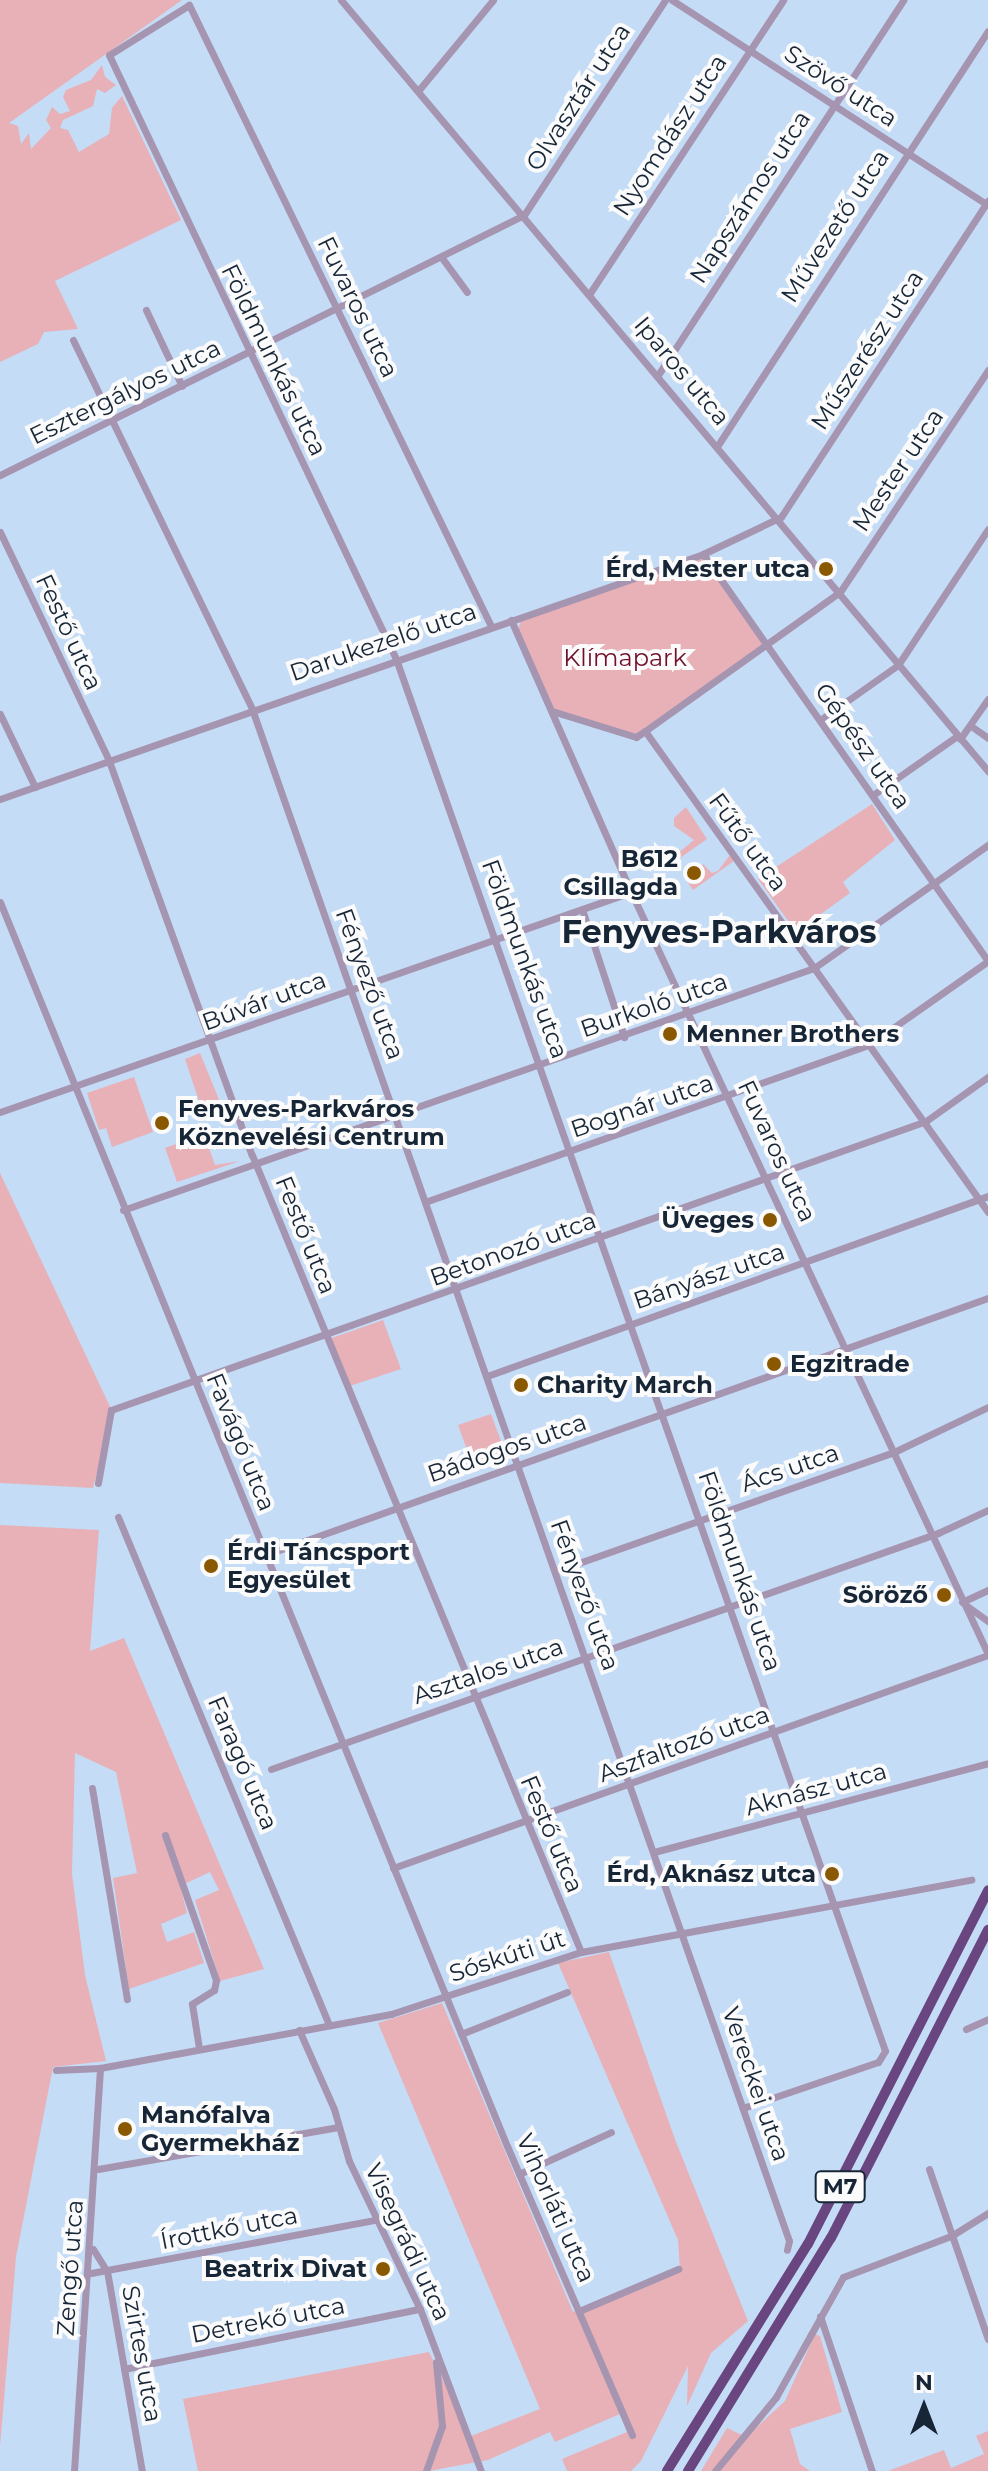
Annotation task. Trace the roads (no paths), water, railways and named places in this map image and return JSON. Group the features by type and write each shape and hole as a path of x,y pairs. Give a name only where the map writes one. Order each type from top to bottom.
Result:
{"highway":[{"name":"M7","path":"667,2471 822,2220 988,1890"},
{"name":"M7","path":"688,2471 831,2238 988,1930"}],"street":[{"name":"Iparos utca","path":"341,0 718,445 988,771"},
{"path":"418,91 493,0"},
{"name":"Olvasztár utca","path":"524,215 665,0"},
{"name":"Szövő utca","path":"672,0 987,203"},
{"name":"Nyomdász utca","path":"590,293 783,0"},
{"name":"Napszámos utca","path":"658,375 903,0"},
{"name":"Fuvaros utca","path":"109,55 189,5 491,626"},
{"name":"Művezető utca","path":"718,445 988,31"},
{"name":"Földmunkás utca","path":"109,55 396,659 573,1151 885,2051 878,2062 743,2108"},
{"name":"Műszerész utca","path":"778,519 987,203"},
{"name":"Esztergályos utca","path":"0,475 338,311 524,215"},
{"path":"442,258 467,292"},
{"path":"146,310 182,386"},
{"name":"Fényező utca","path":"73,340 252,709 681,1931"},
{"name":"Mester utca","path":"645,731 769,646 840,592 988,370"},
{"name":"Darukezelő utca","path":"0,799 703,554 778,519"},
{"path":"820,720 898,665 988,529"},
{"name":"Festő utca","path":"0,532 109,761 208,1042 256,1166 581,1952"},
{"name":"Gépész utca","path":"703,554 988,961"},
{"name":"Fuvaros utca","path":"511,620 631,892 768,1178 988,1655"},
{"path":"873,795 959,737 971,726 988,699"},
{"path":"552,711 636,737 645,731"},
{"path":"0,714 35,787"},
{"path":"971,726 988,738"},
{"name":"Fűtő utca","path":"645,731 984,1199 988,1212"},
{"name":"Burkoló utca","path":"123,1210 542,1066 814,968 988,845"},
{"name":"Búvár utca","path":"0,1112 631,892"},
{"name":"Favágó utca","path":"0,902 446,1997"},
{"path":"582,909 624,1037"},
{"name":"Bognár utca","path":"425,1202 870,1044 988,961"},
{"name":"Betonozó utca","path":"98,1483 111,1410 326,1337 926,1121 988,1077"},
{"name":"Bányász utca","path":"487,1376 984,1199"},
{"name":"Bádogos utca","path":"265,1555 988,1298"},
{"name":"Ács utca","path":"556,1571 894,1452 988,1407"},
{"name":"Asztalos utca","path":"271,1769 933,1535 988,1510"},
{"name":"Faragó utca","path":"118,1517 329,2025"},
{"path":"988,1590 962,1602 988,1621"},
{"name":"Aszfaltozó utca","path":"393,1868 988,1655"},
{"name":"Aknász utca","path":"654,1852 988,1763"},
{"path":"92,1788 127,1999"},
{"path":"165,1835 216,1980 214,1990 192,2004 199,2048"},
{"name":"Sóskúti út","path":"56,2070 100,2068 329,2025 446,1997 581,1952 681,1931 971,1880"},
{"name":"Vereckei utca","path":"681,1931 789,2241 787,2250"},
{"path":"461,2034 567,1992"},
{"name":"Vihorláti utca","path":"446,1997 632,2435"},
{"path":"966,2029 988,2019"},
{"name":"Visegrádi utca","path":"299,2030 375,2220 420,2309 481,2471"},
{"name":"Zengő utca","path":"74,2471 98,2169 100,2068"},
{"path":"98,2169 338,2127"},
{"path":"519,2174 611,2132"},
{"path":"929,2169 987,2335"},
{"path":"715,2471 776,2397 843,2277 951,2236 988,2213"},
{"name":"Írottkő utca","path":"91,2273 375,2220"},
{"name":"Szirtes utca","path":"92,2247 107,2271 142,2471"},
{"path":"579,2311 678,2269"},
{"name":"Detrekő utca","path":"124,2369 420,2309"},
{"path":"820,2316 872,2471"},
{"path":"426,2471 442,2426 436,2356"}],"place":[{"name":"Érd, Mester utca","path":"826,569"},
{"name":"B612 Csillagda","path":"694,873"},
{"name":"Menner Brothers","path":"670,1034"},
{"name":"Fenyves-Parkváros Köznevelési Centrum","path":"162,1123"},
{"name":"Üveges","path":"770,1220"},
{"name":"Egzitrade","path":"774,1364"},
{"name":"Charity March","path":"521,1385"},
{"name":"Érdi Táncsport Egyesület","path":"211,1566"},
{"name":"Söröző","path":"944,1595"},
{"name":"Érd, Aknász utca","path":"832,1874"},
{"name":"Manófalva Gyermekház","path":"125,2129"},
{"name":"Beatrix Divat","path":"383,2269"}],"district":[{"name":"Fenyves-Parkváros","path":"719,932"}],"park label":[{"name":"Klímapark","path":"625,658"}]}
